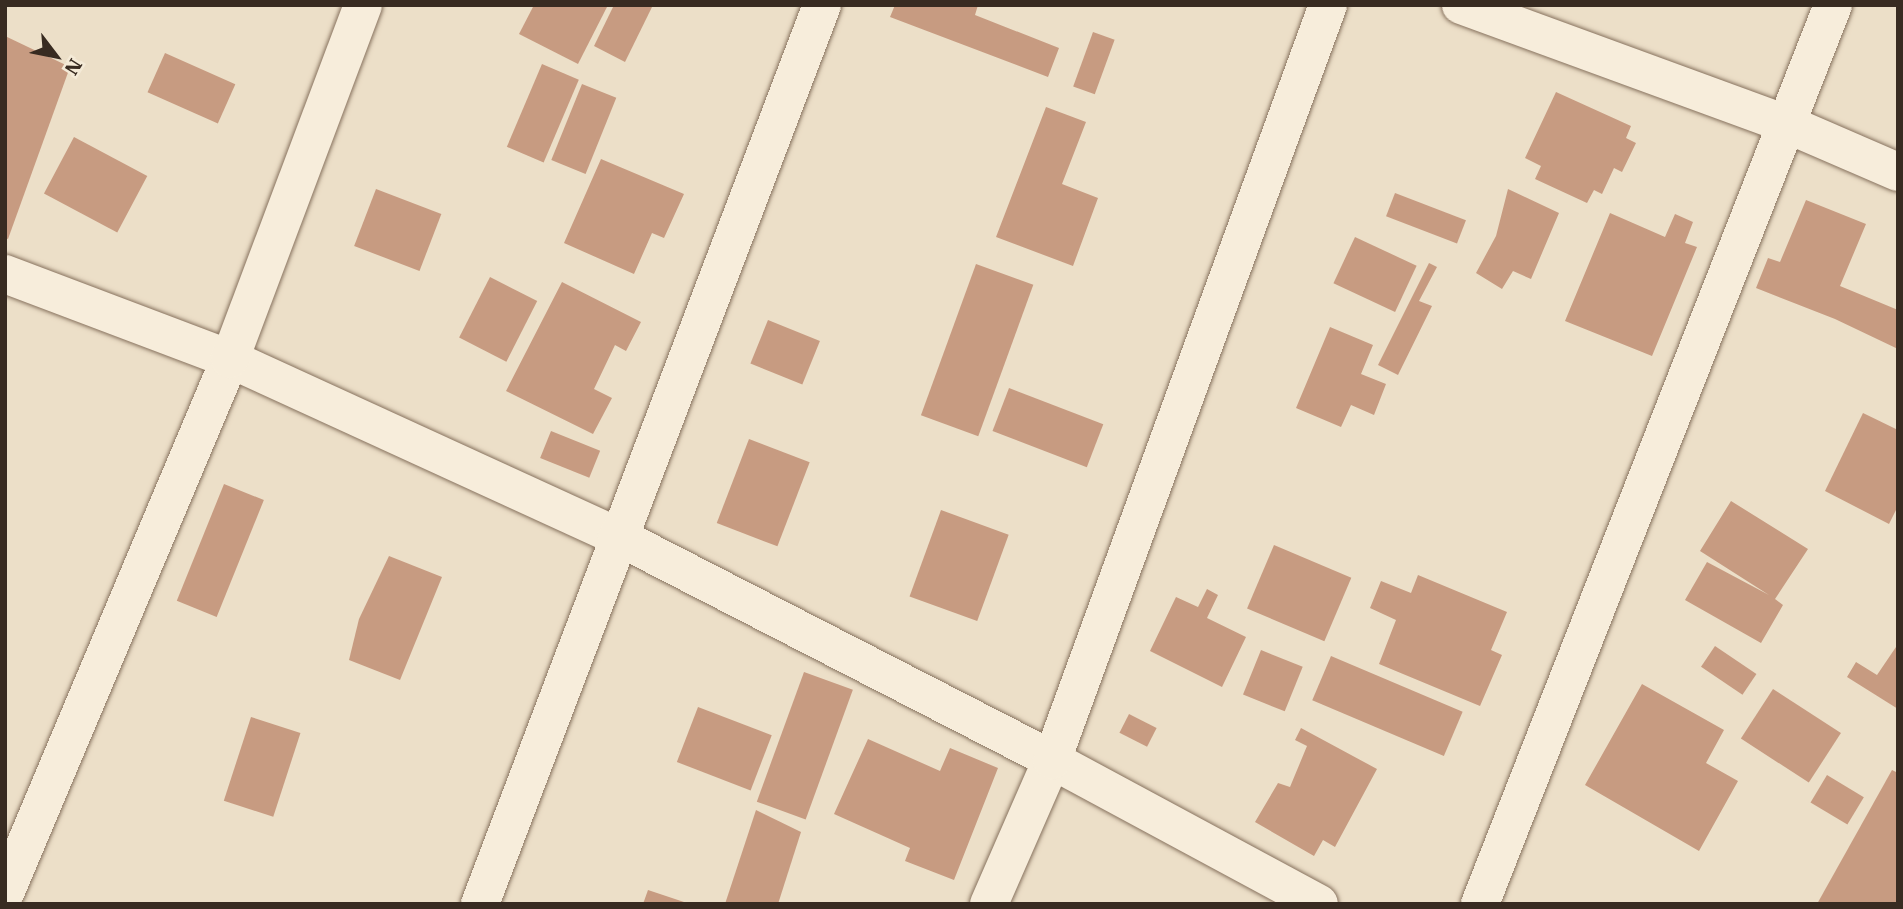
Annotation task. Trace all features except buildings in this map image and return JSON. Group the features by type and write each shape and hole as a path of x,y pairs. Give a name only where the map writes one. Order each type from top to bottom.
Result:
{"street":[{"path":"5,893 230,359 363,5"},
{"path":"480,904 617,536 822,5"},
{"path":"989,904 1052,760 1328,5"},
{"path":"1461,5 1787,124 1898,172"},
{"path":"1480,904 1833,5"},
{"path":"5,274 230,359 617,536 1052,760 1319,904"}]}
